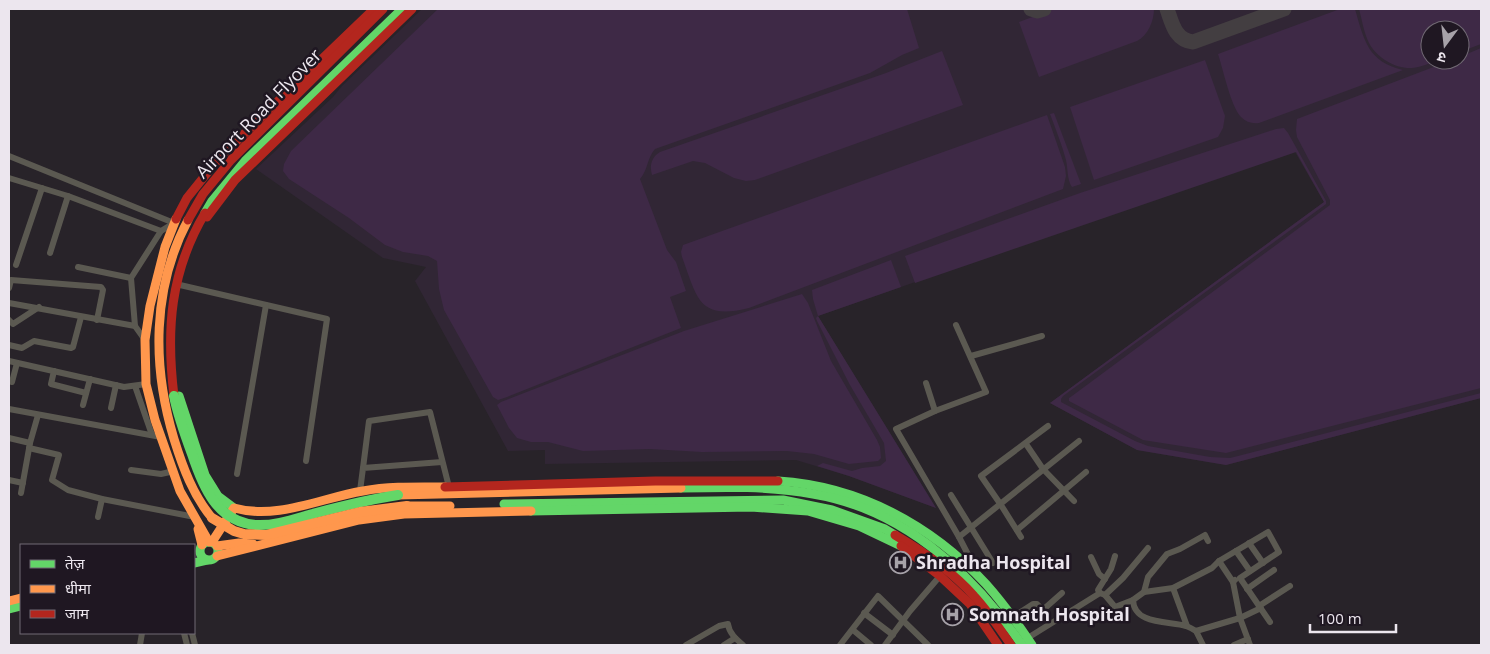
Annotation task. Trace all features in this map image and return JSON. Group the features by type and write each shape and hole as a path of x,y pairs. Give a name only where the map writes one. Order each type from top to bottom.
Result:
{"main road":[{"path":"208,548 196,517 180,490 174,472 157,436 146,384 146,340 153,290 174,223 186,198 220,158 374,9"},
{"name":"Airport Road Flyover","path":"383,9 223,168 207,188 190,216 177,242 167,273 158,335 159,378 173,436 191,487 199,502 212,518 224,528 236,533 254,536 266,535 286,532 367,510 407,506 434,509"},
{"path":"402,9 232,174 199,221 188,250 180,285 173,333 174,355 180,402 202,467 218,496 237,510 269,512 360,491 396,488 692,488 774,490 814,494 844,501 874,513 928,544 979,588 1025,644"},
{"path":"412,9 232,183 204,221 182,262 170,313 168,339 170,373 178,412 187,441 202,482 215,505 234,520 247,524 264,525 364,500 447,489 754,480 797,482 833,489 858,497 904,518 933,535 974,571 1013,617 1025,644"},
{"path":"208,548 261,545 359,520 434,509 773,500 810,504 885,529 916,546 973,594 986,608 1011,645"},
{"path":"434,509 751,507 808,511 858,526 895,542 912,553 940,576 975,610 998,645"},
{"path":"195,562 237,510"}],"street":[{"path":"9,156 174,223"},
{"path":"9,178 68,196 161,231"},
{"path":"16,265 42,188"},
{"path":"50,253 68,196"},
{"path":"146,340 135,326 132,278 161,231 174,223"},
{"path":"78,267 132,278"},
{"path":"9,288 11,280 101,288 103,290 97,320"},
{"path":"180,285 327,319 306,461"},
{"path":"9,303 135,326"},
{"path":"237,474 266,305"},
{"path":"9,320 13,324 39,307"},
{"path":"9,345 22,348 34,341 74,347 82,317"},
{"path":"956,325 986,392 935,411 896,429 959,537 974,566 974,571"},
{"path":"971,356 1042,336"},
{"path":"9,361 116,385 135,386 146,384"},
{"path":"11,378 16,363"},
{"path":"54,371 51,384 86,393"},
{"path":"83,405 90,379"},
{"path":"926,383 935,411"},
{"path":"111,408 116,385"},
{"path":"135,386 157,436"},
{"path":"9,409 157,436"},
{"path":"360,491 369,421 430,412 447,489"},
{"path":"21,493 38,415"},
{"path":"1020,537 1018,530 981,476 1048,426"},
{"path":"9,438 59,455 52,480 68,490 102,499 196,517"},
{"path":"959,537 1079,441"},
{"path":"1026,444 1043,469 1074,502"},
{"path":"363,468 442,462"},
{"path":"131,470 161,474 174,472"},
{"path":"1018,530 1086,472"},
{"path":"9,480 23,482"},
{"path":"951,494 993,563"},
{"path":"98,516 102,499"},
{"path":"1114,556 1110,569 1098,590 1115,607 1134,600 1144,592 1173,588 1212,568 1220,560 1268,532 1279,552 1233,582"},
{"path":"1144,592 1148,576 1167,554 1205,535 1208,541"},
{"path":"1249,543 1263,563"},
{"path":"1025,644 1103,594 1123,578 1148,548"},
{"path":"1236,551 1250,571"},
{"path":"1091,556 1099,574 1105,579"},
{"path":"1220,560 1233,582 1240,618 1249,642 1234,645"},
{"path":"1247,589 1274,570"},
{"path":"885,645 940,576"},
{"path":"1240,578 1270,622"},
{"path":"1196,631 1240,618 1260,607 1290,586"},
{"path":"1173,588 1187,626"},
{"path":"1013,617 1033,604 1045,608 1062,593"},
{"path":"840,645 878,596 928,645"},
{"path":"1134,600 1134,607 1138,613 1150,620 1187,626 1196,631 1203,645"},
{"path":"864,613 893,635"},
{"path":"686,645 719,626 728,624 728,628 735,638 743,645"},
{"path":"853,630 870,645"},
{"path":"724,645 735,638"},
{"path":"916,645 921,639"}],"shaded area":[{"path":"422,9 1481,9 1481,398 1226,465 1137,450 1050,403 1324,202 1295,152 818,316 936,508 849,476 796,460 545,464 545,450 508,451 415,281 426,267 383,258 256,169 333,97"},
{"path":"438,9 907,9 919,48 870,73 655,149 640,179 667,250 676,262 686,291 670,297 681,328 498,400 493,397 444,310 439,289 437,261 428,256 403,252 385,245 349,218 289,179 283,171 284,164 291,151"},
{"path":"1054,9 1154,9 1150,27 1137,41 1039,77 1019,22"},
{"path":"1340,9 1355,9 1369,48 1382,61 1403,70 1259,123 1252,123 1243,119 1234,105 1218,54"},
{"path":"1359,9 1481,9 1481,44 1470,48 1470,20 1420,20 1420,66 1406,68 1388,62 1372,48 1366,35"},
{"path":"1481,48 1481,388 1226,453 1143,440 1069,401 1069,398 1330,205 1330,200 1297,137 1297,119 1426,70 1470,70 1470,53"},
{"path":"942,51 963,105 755,180 746,181 734,178 705,163 693,161 652,175 652,162 660,152 886,73"},
{"path":"1205,60 1225,116 1223,128 1218,137 1094,180 1070,107"},
{"path":"1054,113 1081,184 1072,187 1068,178 1067,163 1050,114"},
{"path":"1047,115 1065,167 1066,176 1063,189 749,308 719,311 709,308 696,294 682,257 683,245"},
{"path":"1284,128 1326,204 1063,396 1061,402 1148,446 1210,457 1230,458 1481,393 1481,398 1226,465 1137,450 1050,403 1324,202 1296,152 915,283 905,256 1080,193"},
{"path":"891,260 901,287 818,316 812,290"},
{"path":"802,294 808,303 831,361 877,440 881,458 878,461 849,464 814,454 787,451 702,452 650,449 583,451 548,442 531,442 517,438 509,428 497,405 684,331"},
{"path":"818,316 936,508 817,466 823,463 852,471 880,466 886,461 884,443 850,385 817,321 816,318"}],"taxiway":[{"path":"1031,9 1037,11 1044,9"},
{"path":"1167,9 1178,34 1187,41 1193,42 1284,9"}],"traffic: fast":[{"path":"205,213 212,201 245,161 402,9"},
{"path":"174,396 184,433 201,479 213,501 231,517 243,522 264,525 398,495"},
{"path":"179,396 205,475 218,496 234,508"},
{"path":"778,481 808,484 865,500 892,512 917,527 942,544 986,584 1032,645"},
{"path":"681,488 714,487 797,491 846,502 877,514 906,529 957,569 981,593 1022,645"},
{"path":"504,504 783,500 832,510 885,529 895,535"},
{"path":"531,511 751,507 808,511 859,526 901,546"},
{"path":"209,542 216,544 218,551 216,558 209,560 202,558 200,551 202,544 209,542"},
{"path":"195,563 207,560"},
{"path":"9,609 20,606"}],"traffic: slow":[{"path":"176,219 165,247 150,306 145,340 146,384 155,420 180,491 209,542"},
{"path":"188,220 176,246 162,300 159,356 167,411 177,450 194,491 212,518"},
{"path":"212,542 234,508 250,511 283,510 373,489 445,487"},
{"path":"398,495 681,488"},
{"path":"407,506 450,506"},
{"path":"212,518 234,531 244,534 266,535 360,512 407,506"},
{"path":"217,556 359,520 404,514 531,511"},
{"path":"198,529 202,545"},
{"path":"217,546 239,543 253,544"},
{"path":"9,601 20,598"}],"traffic: jam":[{"path":"176,219 187,198 220,157 374,9"},
{"path":"188,220 203,194 231,160 383,9"},
{"path":"207,217 235,180 412,9"},
{"path":"174,396 171,348 173,302 184,257 205,213"},
{"path":"445,487 655,481 778,481"},
{"path":"895,535 927,555 956,578 984,608 1011,645"},
{"path":"901,546 940,576 970,604 998,645"}],"place":[{"name":"Shradha Hospital","path":"900,562"},
{"name":"Somnath Hospital","path":"953,614"}]}
